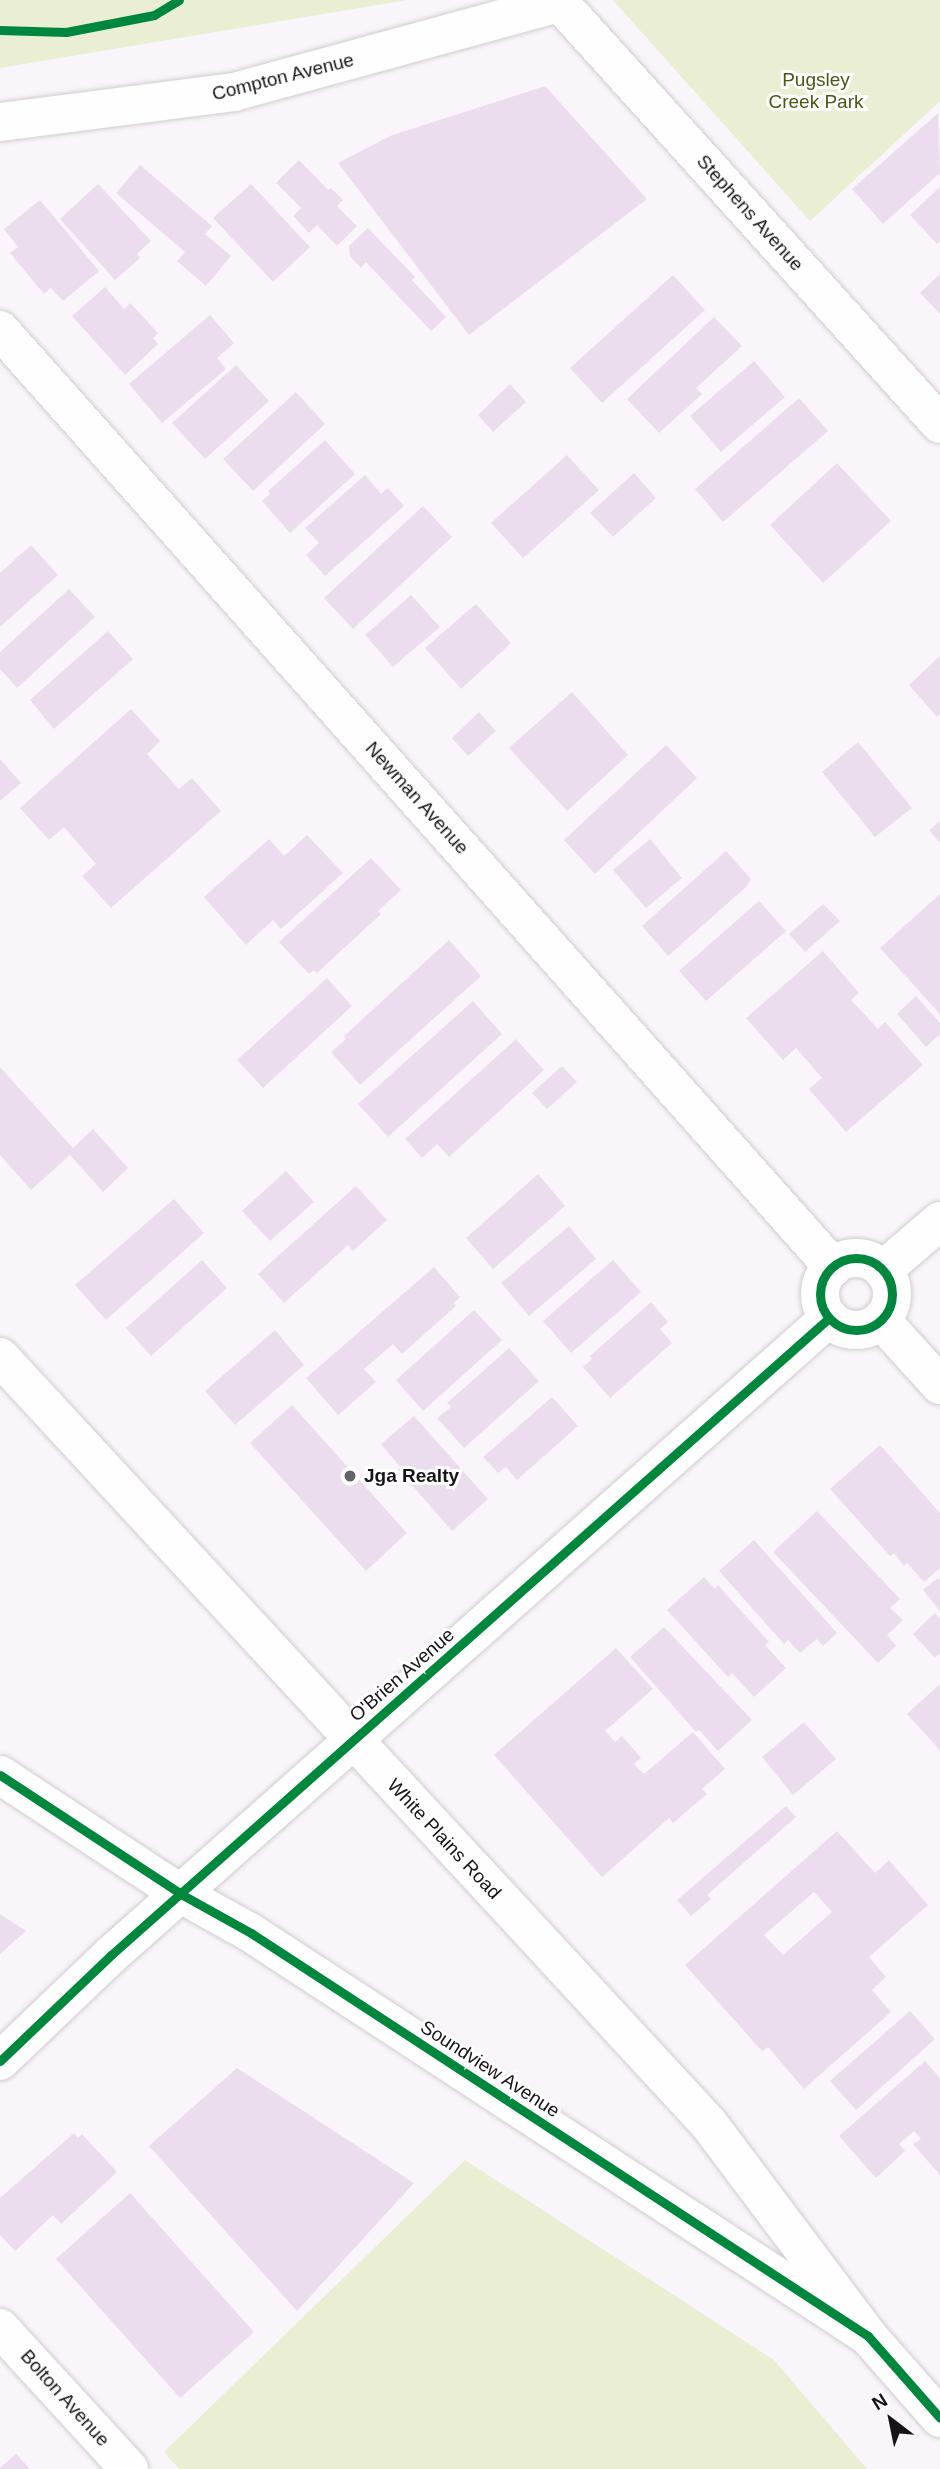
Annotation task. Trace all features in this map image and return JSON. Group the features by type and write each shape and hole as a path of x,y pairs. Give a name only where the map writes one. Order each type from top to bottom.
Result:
{"street":[{"name":"Compton Avenue","path":"0,122 234,92 560,3"},
{"name":"Stephens Avenue","path":"560,3 940,424"},
{"name":"Newman Avenue","path":"0,330 833,1267"},
{"path":"883,1270 940,1221"},
{"path":"853,1259 874,1263 883,1270 890,1280 892,1301 881,1320 861,1330 849,1329 829,1318 820,1298 825,1276 833,1267 853,1259"},
{"name":"O'Brien Avenue","path":"0,2061 111,1955 829,1318"},
{"path":"881,1320 940,1385"},
{"name":"White Plains Road","path":"0,1357 709,2124 868,2336"},
{"name":"Soundview Avenue","path":"0,1775 181,1894 251,1933 868,2336 940,2418"},
{"name":"Bolton Avenue","path":"0,2328 130,2469"}],"green space":[{"path":"0,0 407,0 0,68"},
{"name":"Pugsley Creek Park","path":"613,0 940,0 940,101 810,221"},
{"path":"465,2160 774,2360 867,2469 179,2469 164,2452"}],"building":[{"path":"545,86 647,199 469,335 338,163 390,136"},
{"path":"938,113 940,173 883,224 852,189"},
{"path":"299,160 328,190 331,188 343,200 337,206 357,226 337,246 317,225 309,233 293,216 301,208 276,183"},
{"path":"140,165 212,226 205,234 231,256 206,286 177,261 185,252 116,193"},
{"path":"98,184 151,241 137,254 140,258 115,280 60,219"},
{"path":"251,184 310,247 273,282 213,218"},
{"path":"940,187 940,241 937,244 910,215"},
{"path":"40,200 99,271 63,301 51,288 44,294 10,253 18,247 4,229"},
{"path":"368,228 415,277 412,280 446,317 431,331 366,262 361,268 350,256 349,246"},
{"path":"940,274 940,314 920,293"},
{"path":"673,275 705,310 602,403 570,368"},
{"path":"105,287 124,309 130,303 158,333 153,338 158,344 125,375 72,316"},
{"path":"210,315 234,343 217,358 226,369 162,423 129,384"},
{"path":"714,317 742,346 696,388 702,394 659,433 627,399"},
{"path":"754,361 785,397 721,452 690,416"},
{"path":"236,365 269,401 205,459 172,423"},
{"path":"510,384 526,402 493,432 478,415"},
{"path":"296,392 325,424 253,491 223,459"},
{"path":"799,398 828,431 723,522 695,489"},
{"path":"325,440 355,474 290,533 262,501 270,494 268,491"},
{"path":"567,455 599,490 523,558 491,523"},
{"path":"837,463 891,521 823,583 770,525"},
{"path":"634,473 656,498 613,537 590,513"},
{"path":"365,475 381,494 388,488 404,506 325,576 306,555 319,543 305,528"},
{"path":"423,506 452,537 353,629 324,598"},
{"path":"31,545 58,575 0,627 0,573"},
{"path":"69,589 95,617 17,688 0,669 0,652"},
{"path":"411,595 440,627 393,667 365,635"},
{"path":"476,604 511,643 461,689 425,648"},
{"path":"108,631 133,659 54,729 30,700"},
{"path":"940,656 940,714 937,717 909,685"},
{"path":"572,692 628,755 567,811 509,748"},
{"path":"131,709 160,741 147,754 179,789 192,778 221,811 111,908 82,876 96,864 64,827 49,840 20,808"},
{"path":"479,712 496,731 468,756 452,738"},
{"path":"858,742 912,808 875,837 822,772"},
{"path":"666,745 697,778 595,874 564,840"},
{"path":"0,759 21,783 0,801"},
{"path":"940,821 940,843 929,830"},
{"path":"307,835 343,873 281,929 273,920 246,945 204,897 269,839 284,856"},
{"path":"650,839 682,878 646,908 613,870"},
{"path":"726,851 751,879 746,887 668,956 642,926"},
{"path":"371,858 401,890 378,911 381,914 317,973 314,970 309,974 279,942"},
{"path":"940,894 940,1014 880,948"},
{"path":"759,901 786,931 706,1001 679,971"},
{"path":"823,904 840,921 805,952 789,934"},
{"path":"449,940 481,976 360,1085 331,1052 346,1039 344,1036"},
{"path":"823,951 859,993 851,1000 878,1029 885,1022 923,1065 846,1132 809,1089 822,1078 796,1048 783,1060 746,1018"},
{"path":"327,978 352,1006 263,1088 237,1060"},
{"path":"916,996 940,1023 940,1034 926,1047 897,1014"},
{"path":"473,1001 502,1034 388,1137 358,1104"},
{"path":"516,1039 544,1070 449,1157 437,1144 422,1158 405,1139"},
{"path":"562,1066 577,1082 547,1109 532,1093"},
{"path":"0,1067 73,1148 93,1129 128,1168 103,1192 70,1155 31,1190 0,1155"},
{"path":"286,1171 314,1202 270,1241 242,1211"},
{"path":"538,1174 565,1206 493,1269 466,1238"},
{"path":"356,1186 387,1220 353,1251 348,1245 284,1303 258,1274"},
{"path":"174,1199 204,1233 106,1320 75,1285"},
{"path":"569,1226 596,1259 529,1316 501,1283"},
{"path":"202,1260 227,1288 151,1356 126,1328"},
{"path":"613,1260 641,1292 571,1353 543,1321"},
{"path":"434,1267 460,1297 454,1303 456,1306 402,1354 393,1344 364,1369 376,1382 338,1415 306,1378"},
{"path":"651,1302 668,1322 660,1329 672,1343 610,1398 583,1367 592,1359 590,1356"},
{"path":"474,1310 502,1340 423,1411 396,1380"},
{"path":"275,1330 304,1365 235,1425 205,1391"},
{"path":"509,1348 539,1381 464,1448 437,1418 451,1407 447,1403"},
{"path":"552,1397 578,1426 517,1480 506,1467 498,1473 483,1457"},
{"path":"292,1405 407,1533 366,1571 250,1443"},
{"path":"414,1416 488,1499 452,1531 398,1469 401,1468 381,1444"},
{"path":"880,1445 940,1513 940,1568 924,1582 907,1563 904,1566 894,1553 890,1556 830,1489"},
{"path":"817,1511 900,1599 890,1608 903,1620 887,1635 896,1646 878,1663 773,1552"},
{"path":"754,1540 837,1633 823,1646 817,1639 800,1653 788,1640 784,1644 719,1571"},
{"path":"704,1577 715,1589 718,1585 769,1642 765,1645 786,1668 754,1697 732,1673 728,1677 667,1610"},
{"path":"938,1578 940,1580 940,1611 923,1590"},
{"path":"935,1613 940,1619 940,1653 935,1658 913,1634"},
{"path":"664,1627 752,1720 718,1751 699,1730 696,1732 630,1657"},
{"path":"616,1648 653,1689 605,1731 615,1742 622,1736 641,1758 634,1764 644,1774 693,1732 725,1769 702,1789 707,1794 673,1823 669,1818 602,1877 494,1755"},
{"path":"940,1684 940,1750 907,1714"},
{"path":"804,1722 836,1759 793,1795 762,1757"},
{"path":"786,1806 796,1817 707,1895 711,1899 691,1916 677,1900"},
{"path":"837,1831 875,1873 889,1860 928,1905 869,1957 886,1977 872,1990 891,2012 804,2089 768,2047 762,2051 685,1965","holes":["814,1892 832,1912 783,1955 764,1935"]},
{"path":"0,1914 26,1931 0,1954"},
{"path":"910,2011 935,2039 856,2110 830,2081"},
{"path":"925,2061 940,2078 940,2175 913,2144 921,2139 914,2131 899,2144 905,2151 876,2178 839,2136"},
{"path":"237,2068 414,2183 297,2311 149,2146"},
{"path":"74,2133 78,2138 82,2134 117,2172 61,2224 53,2215 15,2251 0,2235 0,2198"},
{"path":"130,2193 254,2332 180,2398 56,2259"},
{"path":"16,2454 30,2469 0,2469 0,2468"}],"cycle path":[{"path":"0,30 66,32 154,15 179,0"},
{"path":"856,1258 876,1264 886,1274 892,1294 886,1314 876,1324 856,1330 836,1324 826,1314 820,1294 826,1274 836,1264 856,1258"},
{"path":"0,2061 111,1955 829,1318"},
{"path":"0,1775 181,1894 251,1933 868,2336 940,2418"}],"place":[{"name":"Jga Realty","path":"350,1476"}]}
